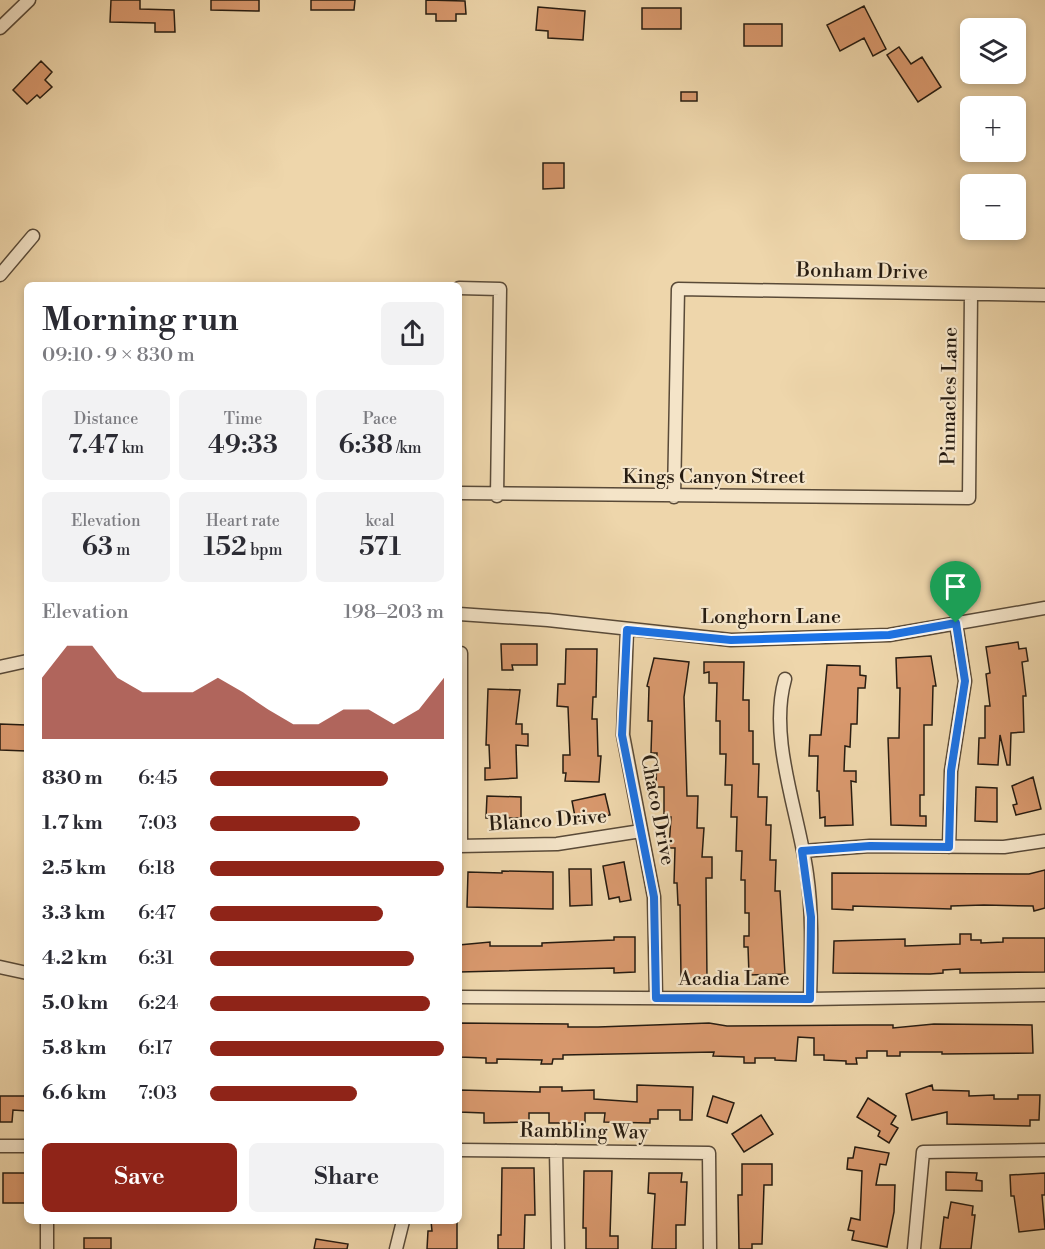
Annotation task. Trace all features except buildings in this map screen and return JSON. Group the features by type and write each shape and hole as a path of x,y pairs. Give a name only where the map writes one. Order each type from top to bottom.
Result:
{"street":[{"path":"0,28 28,0"},
{"path":"0,275 33,236"},
{"path":"462,288 500,289 497,496"},
{"name":"Bonham Drive","path":"674,497 678,289 1045,295"},
{"name":"Pinnacles Lane","path":"969,498 971,294"},
{"name":"Kings Canyon Street","path":"462,493 497,496 969,498"},
{"name":"Longhorn Lane","path":"462,614 548,620 731,640 889,635 1045,608"},
{"path":"949,847 951,771 965,681 956,623"},
{"name":"Chaco Drive","path":"627,630 622,735 654,897 656,998"},
{"path":"0,667 24,663"},
{"path":"785,679 780,695 780,732 802,851 811,917 810,999"},
{"name":"Blanco Drive","path":"462,846 557,844 641,831"},
{"path":"802,851 870,846 1004,847 1045,841"},
{"path":"0,968 24,972"},
{"name":"Acadia Lane","path":"462,997 810,999 1045,995"},
{"path":"0,1146 24,1146"},
{"name":"Rambling Way","path":"462,1150 709,1153 710,1249"},
{"path":"914,1249 923,1152 1045,1150"},
{"path":"556,1151 558,1249"},
{"path":"47,1224 47,1249"},
{"path":"396,1249 402,1224"}],"route":[{"path":"956,623 965,681 951,771 949,847 870,846 802,851 807,873 811,917 810,999 656,998 654,897 622,735 627,630 731,640 889,635 956,623"}]}
